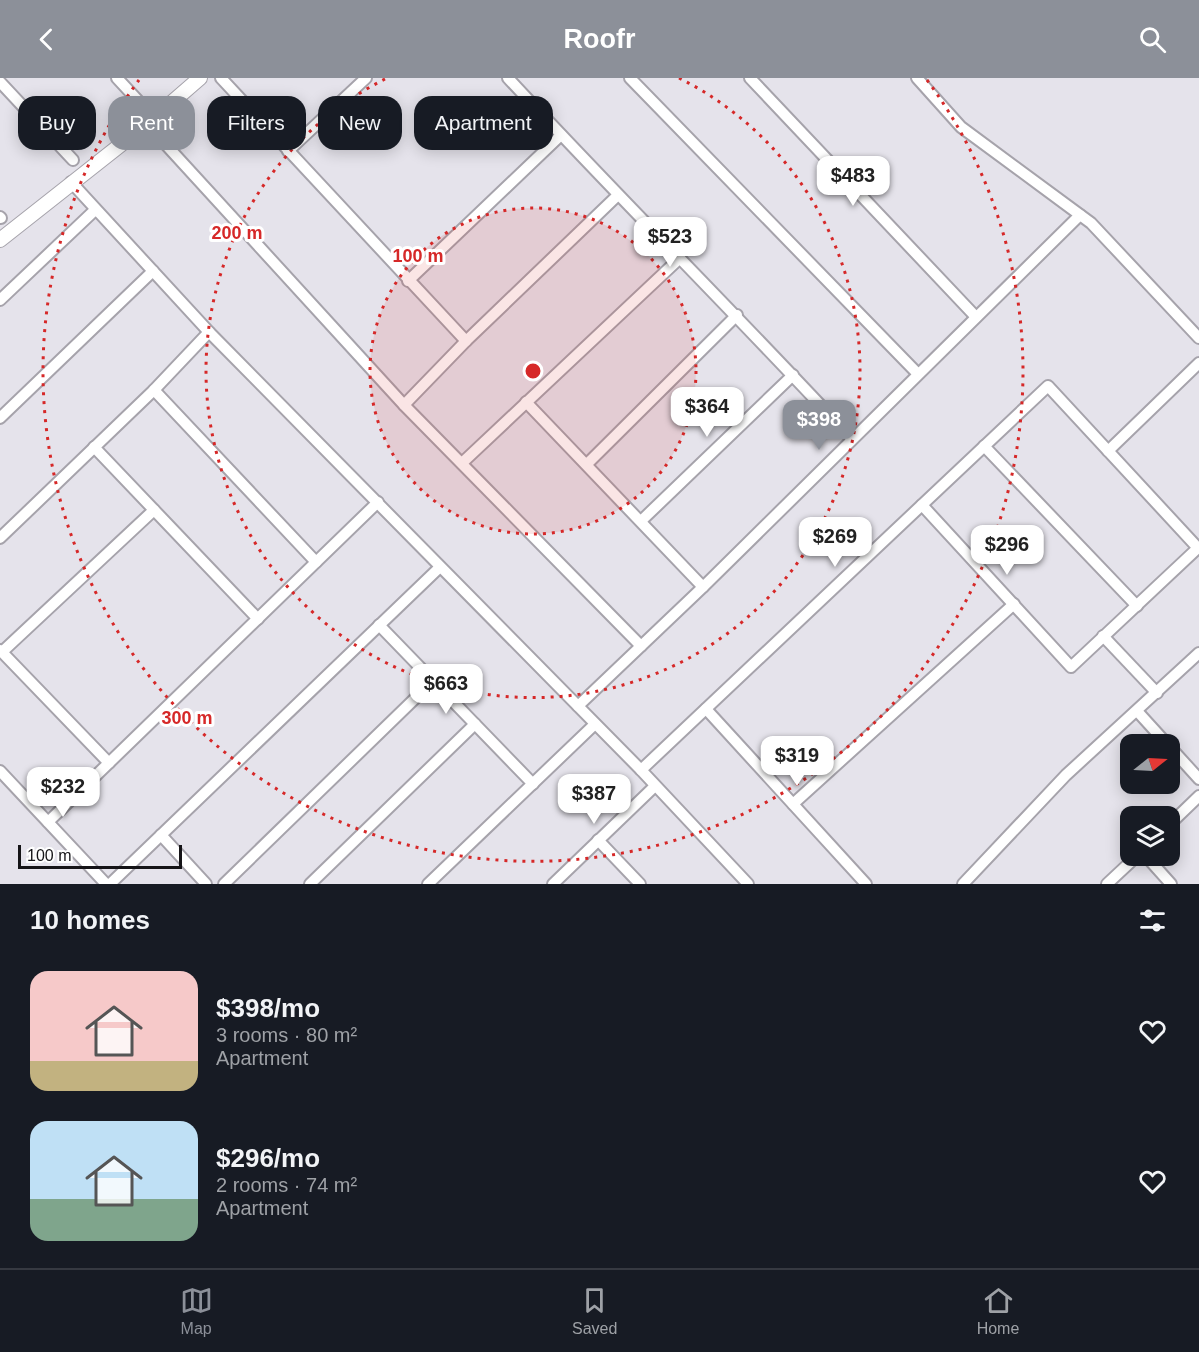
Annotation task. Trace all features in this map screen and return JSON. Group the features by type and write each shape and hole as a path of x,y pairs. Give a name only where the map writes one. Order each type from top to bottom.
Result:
{"street":[{"path":"117,78 134,96"},
{"path":"179,96 200,78"},
{"path":"221,78 466,341"},
{"path":"288,151 366,78"},
{"path":"508,78 618,195 737,315 852,439"},
{"path":"630,78 918,374"},
{"path":"750,78 976,317"},
{"path":"917,78 961,127 1091,223 1199,338"},
{"path":"0,82 73,160"},
{"path":"408,280 561,135"},
{"path":"0,240 112,150"},
{"path":"171,150 404,405 641,646"},
{"path":"70,182 209,332 578,706 748,884"},
{"path":"404,405 466,341 618,195"},
{"path":"0,300 95,210"},
{"path":"578,706 703,587 1080,215"},
{"path":"462,463 680,258"},
{"path":"0,418 153,271"},
{"path":"586,464 737,315"},
{"path":"0,538 154,390 209,332"},
{"path":"1108,451 1199,363"},
{"path":"640,521 793,375"},
{"path":"640,770 1048,386 1199,548 1071,667 922,505"},
{"path":"154,390 316,562"},
{"path":"526,402 703,587"},
{"path":"984,446 1137,606"},
{"path":"94,447 258,619"},
{"path":"48,822 378,502"},
{"path":"109,763 1,651 154,510"},
{"path":"0,771 108,884 440,567"},
{"path":"793,804 1014,604"},
{"path":"379,626 533,784"},
{"path":"1103,636 1157,693"},
{"path":"963,884 1066,775 1199,652"},
{"path":"224,884 433,681"},
{"path":"706,709 866,884"},
{"path":"1137,711 1158,734"},
{"path":"310,884 475,724"},
{"path":"428,884 595,724"},
{"path":"1180,758 1199,779"},
{"path":"553,884 655,786"},
{"path":"1180,814 1199,796"},
{"path":"161,835 206,884"},
{"path":"598,840 640,884"},
{"path":"1107,884 1126,866"},
{"path":"1155,866 1171,884"}]}
